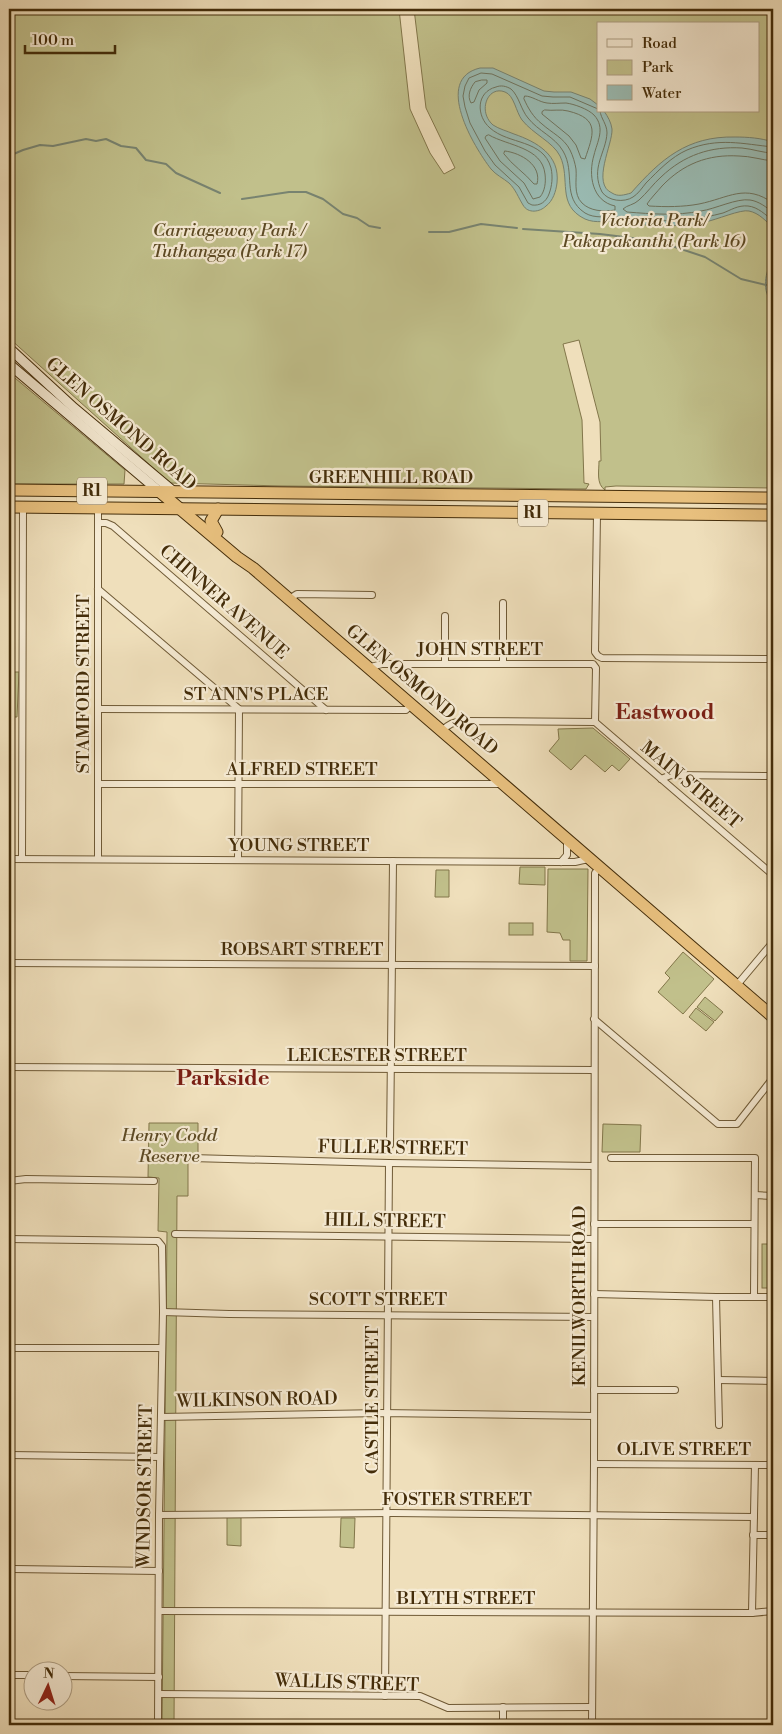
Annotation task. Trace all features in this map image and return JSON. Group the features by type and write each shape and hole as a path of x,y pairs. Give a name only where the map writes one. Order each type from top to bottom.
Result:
{"highway":[{"name":"GREENHILL ROAD","path":"9,490 773,498"},
{"path":"23,490 23,507"},
{"name":"GLEN OSMOND ROAD","path":"160,492 236,557 253,568 290,599 773,1017"},
{"name":"GLEN OSMOND ROAD","path":"174,492 241,552 253,568"},
{"name":"GREENHILL ROAD","path":"9,507 773,515"},
{"path":"217,532 211,520 218,509"}],"main road":[{"name":"GLEN OSMOND ROAD","path":"9,348 74,408 174,492"},
{"name":"GLEN OSMOND ROAD","path":"9,364 160,492"}],"street":[{"path":"22,859 23,507"},
{"name":"STAMFORD STREET","path":"98,508 98,859"},
{"path":"597,513 596,652 598,656 602,658 773,659"},
{"name":"CHINNER AVENUE","path":"98,523 106,523 113,526 326,710"},
{"path":"98,589 239,709 238,860"},
{"path":"290,599 297,594 372,595"},
{"path":"503,664 504,603"},
{"path":"445,616 445,663"},
{"name":"JOHN STREET","path":"368,668 382,664 593,664 596,668 595,722"},
{"name":"ST ANN'S PLACE","path":"98,709 406,710 411,705"},
{"path":"442,731 446,726 455,722 595,722"},
{"name":"MAIN STREET","path":"595,722 773,875"},
{"path":"661,778 675,775 773,776"},
{"name":"ALFRED STREET","path":"98,784 505,784"},
{"path":"561,862 567,855 567,840"},
{"name":"YOUNG STREET","path":"9,858 561,862 575,862 588,858"},
{"path":"390,1145 389,1070 393,861"},
{"name":"KENILWORTH ROAD","path":"592,1725 595,875 599,868"},
{"path":"736,985 773,942"},
{"name":"ROBSART STREET","path":"9,962 595,966"},
{"path":"594,1019 718,1124 737,1124 773,1078"},
{"name":"LEICESTER STREET","path":"9,1067 594,1070"},
{"name":"FULLER STREET","path":"191,1158 594,1166"},
{"path":"611,1158 754,1158 754,1296"},
{"name":"CASTLE STREET","path":"385,1696 389,1163"},
{"path":"9,1181 26,1179 154,1181"},
{"path":"755,1195 773,1196"},
{"path":"594,1224 754,1224"},
{"name":"HILL STREET","path":"175,1234 594,1239"},
{"name":"WINDSOR STREET","path":"9,1239 158,1241 162,1246 163,1312 161,1348 158,1725"},
{"path":"594,1294 773,1297"},
{"path":"716,1297 719,1425"},
{"name":"SCOTT STREET","path":"163,1312 593,1317"},
{"path":"16,1348 161,1348"},
{"path":"718,1380 773,1381"},
{"path":"594,1390 675,1390"},
{"name":"WILKINSON ROAD","path":"161,1417 387,1413 594,1416"},
{"path":"9,1455 160,1457"},
{"name":"OLIVE STREET","path":"594,1464 773,1465"},
{"path":"752,1613 755,1464"},
{"name":"FOSTER STREET","path":"159,1515 594,1514 754,1517"},
{"path":"753,1534 773,1535"},
{"path":"13,1570 159,1571"},
{"name":"BLYTH STREET","path":"159,1612 773,1612"},
{"path":"9,1675 22,1675"},
{"path":"72,1676 159,1677"},
{"name":"WALLIS STREET","path":"159,1694 420,1696 448,1708 592,1707"},
{"path":"503,1707 503,1725"}],"green space":[{"name":"Carriageway Park / Tuthangga (Park 17)","path":"9,9 399,9 410,109 430,153 444,174 455,168 426,108 414,9 773,9 773,488 616,486 605,487 605,490 600,484 599,477 599,461 601,461 600,422 579,340 563,344 582,420 584,483 589,484 586,489 170,483 9,338"},
{"path":"9,373 125,470 124,484 9,484"},
{"path":"9,672 19,672 17,717 9,717"},
{"path":"593,728 630,759 619,771 612,765 605,772 585,755 571,770 549,751 559,739 558,729"},
{"path":"520,867 545,867 545,885 519,884"},
{"path":"548,869 588,869 587,961 570,961 570,940 563,940 560,933 547,932"},
{"path":"436,870 449,870 449,897 435,897"},
{"path":"509,923 533,923 533,935 509,935"},
{"path":"683,952 714,979 683,1014 658,992 670,978 665,973"},
{"path":"705,997 723,1012 715,1021 697,1007"},
{"path":"696,1008 714,1022 706,1031 689,1017"},
{"name":"Henry Codd Reserve","path":"149,1123 198,1123 198,1155 188,1155 188,1196 177,1196 174,1725 162,1725 167,1232 158,1231 159,1178 148,1177"},
{"path":"603,1124 641,1125 640,1152 602,1152"},
{"path":"762,1244 773,1244 773,1288 762,1288"},
{"path":"227,1517 241,1517 241,1546 227,1545"},
{"path":"341,1518 355,1518 354,1548 340,1547"}],"water":[{"path":"480,68 493,68 544,91 571,92 590,99 597,104 597,112 605,112 612,129 604,163 603,181 606,188 617,195 631,193 664,160 689,145 718,138 740,137 773,142 773,228 759,215 749,211 734,213 705,222 673,226 585,219 576,213 567,199 563,165 557,151 522,120 513,100 508,94 499,91 494,92 485,107 488,119 493,125 523,137 539,146 551,157 555,165 557,183 551,201 541,210 528,210 509,183 493,171 484,159 468,130 461,114 458,99 460,85 466,75"},
{"path":"773,259 773,304 769,299 765,282"}],"waterway":[{"path":"9,156 40,145 53,146 86,139 96,141 106,139 121,146 136,148 146,160 166,164 176,173 220,193"},
{"path":"242,199 289,192 306,192 323,199 343,214 357,218 369,226 380,228"},
{"path":"429,232 449,232 481,224 517,228"},
{"path":"523,229 600,234 657,241 705,257 741,279 766,285"}],"district":[{"name":"Eastwood","path":"665,712"},
{"name":"Parkside","path":"223,1078"}],"park label":[{"name":"Victoria Park/ Pakapakanthi (Park 16)","path":"654,230"}]}
